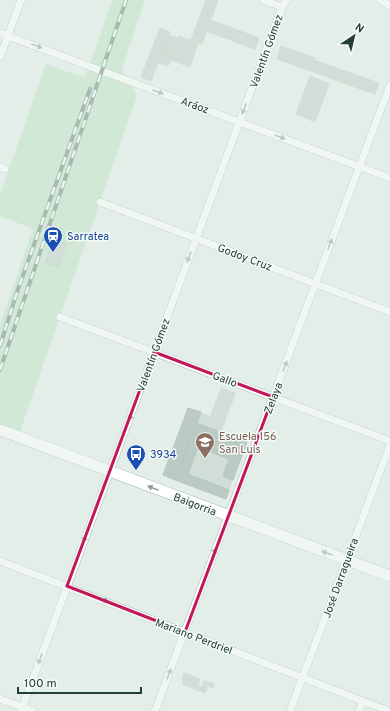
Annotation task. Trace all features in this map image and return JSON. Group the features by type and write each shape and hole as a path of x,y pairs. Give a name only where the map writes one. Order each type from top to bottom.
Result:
{"street":[{"path":"0,57 21,0"},
{"path":"263,0 282,7"},
{"name":"Valentín Gómez","path":"21,709 282,7 287,0"},
{"path":"380,0 390,6"},
{"name":"Aráoz","path":"0,33 390,178"},
{"name":"Zelaya","path":"155,711 390,85"},
{"name":"Godoy Cruz","path":"100,202 390,312"},
{"name":"Gallo","path":"60,317 390,441"},
{"name":"Baigorria","path":"0,430 390,576"},
{"name":"José Darragueira","path":"290,711 390,445"},
{"name":"Mariano Perdriel","path":"0,561 389,711"},
{"path":"0,699 21,709 33,711"},
{"path":"359,711 363,701"}],"highlighted area":[{"path":"154,352 273,397 185,632 67,586"}],"shaded area":[{"name":"Escuela 156 San Luis","path":"221,387 236,393 221,432 247,442 226,499 163,475 188,408 210,416"}],"green space":[{"path":"112,0 145,0 122,69 137,96 18,437 0,430 0,325 33,229 0,216 0,195 46,64 85,78"}],"building":[{"path":"206,0 218,0 202,44 191,40"},
{"path":"211,20 259,38 255,49 206,31"},
{"path":"160,28 170,32 151,81 141,77"},
{"path":"169,35 178,38 168,66 158,63"},
{"path":"179,36 198,43 190,67 171,60"},
{"path":"281,46 315,58 311,71 277,59"},
{"path":"314,60 350,73 346,84 311,71"},
{"path":"350,73 379,83 375,94 346,84"},
{"path":"310,76 329,84 315,122 296,114"},
{"path":"53,239 67,244 58,268 45,263"},
{"path":"188,408 201,412 175,480 163,475"},
{"path":"196,423 247,442 233,480 223,476 229,459 198,447 188,474 229,490 226,499 175,480"},
{"path":"184,673 200,679 198,685 202,687 204,681 214,684 213,688 208,686 205,693 182,684 184,681 182,680"}],"railway":[{"path":"0,370 126,0"},
{"path":"0,346 17,292 90,89"}],"place":[{"name":"Sarratea","path":"53,253"},
{"name":"Escuela 156 San Luis","path":"205,459"},
{"name":"3934","path":"136,471"}]}
